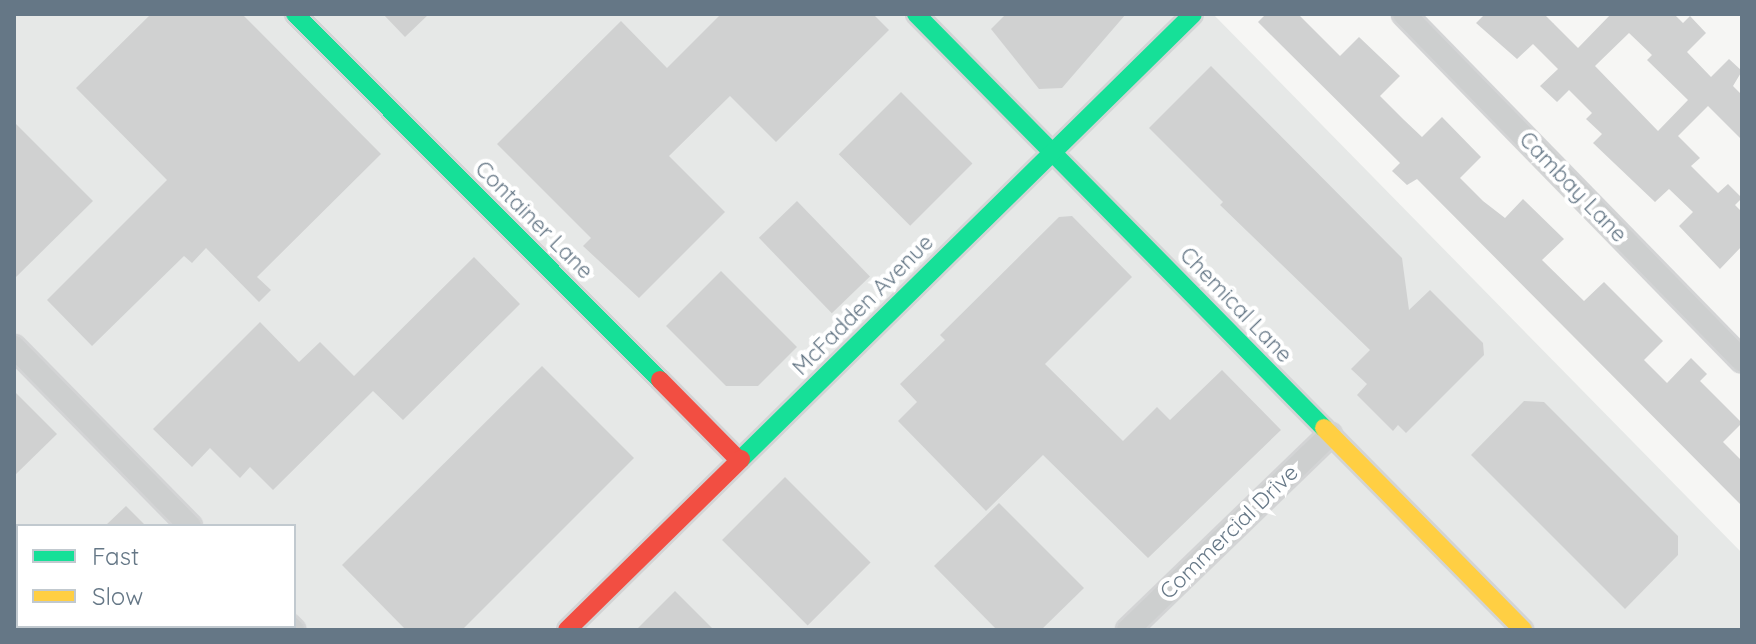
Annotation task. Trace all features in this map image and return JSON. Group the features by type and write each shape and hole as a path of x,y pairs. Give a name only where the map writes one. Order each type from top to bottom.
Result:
{"street":[{"name":"Container Lane","path":"295,14 739,460"},
{"name":"Chemical Lane","path":"916,14 1523,630"},
{"name":"McFadden Avenue","path":"567,630 1193,14"},
{"name":"Cambay Lane","path":"1404,14 1742,360"},
{"path":"14,347 188,524"},
{"name":"Commercial Drive","path":"1128,630 1330,435"}],"shaded area":[{"path":"14,14 1213,14 1742,553 1742,630 14,630"}],"building":[{"path":"151,14 242,14 381,154 257,277 271,290 259,302 206,248 192,263 184,256 92,346 47,300 167,180 76,88"},
{"path":"383,14 429,14 405,37"},
{"path":"721,14 873,14 889,30 776,142 730,96 669,156 725,212 639,298 583,246 591,238 497,144 621,21 667,68"},
{"path":"1006,14 1126,14 1062,88 1039,89 991,29"},
{"path":"1266,14 1298,14 1340,56 1359,37 1400,76 1380,96 1403,119 1422,137 1442,117 1481,157 1460,178 1483,201 1505,218 1523,199 1564,239 1542,260 1584,301 1604,282 1663,341 1644,360 1667,383 1691,358 1707,374 1700,381 1742,423 1723,442 1742,461 1742,506 1417,179 1407,185 1392,171 1400,163 1258,22"},
{"path":"1485,14 1544,14 1578,48 1611,14 1674,14 1683,23 1690,16 1706,33 1687,52 1711,77 1729,59 1742,71 1733,86 1742,95 1742,140 1708,106 1678,136 1700,158 1691,166 1718,193 1728,184 1742,198 1735,205 1742,212 1742,246 1720,269 1679,226 1693,212 1669,189 1655,202 1593,143 1602,134 1586,119 1592,113 1569,90 1557,102 1540,86 1558,69 1533,44 1517,59 1476,23","holes":["1629,33 1652,55 1647,60 1688,100 1658,131 1595,66"]},
{"path":"1211,66 1402,258 1409,310 1430,290 1483,343 1484,355 1406,433 1398,425 1393,431 1357,395 1367,384 1351,369 1370,350 1220,205 1223,202 1149,128"},
{"path":"901,92 972,163 910,226 839,154"},
{"path":"14,122 93,201 14,279"},
{"path":"797,201 870,277 832,313 759,238"},
{"path":"1072,216 1132,277 1045,364 1123,441 1157,407 1170,420 1222,370 1281,430 1148,558 1043,455 986,511 898,421 917,402 900,384 945,340 940,335 1059,217"},
{"path":"474,257 520,304 403,420 373,391 273,490 250,467 240,478 210,448 192,467 153,429 260,322 299,362 320,342 354,376"},
{"path":"721,271 797,347 758,386 726,386 666,326"},
{"path":"542,366 634,458 462,630 406,630 342,565"},
{"path":"14,391 57,434 14,476"},
{"path":"1524,401 1544,402 1678,536 1678,555 1625,609 1471,455"},
{"path":"785,477 871,563 808,625 722,540"},
{"path":"999,503 1084,588 1041,630 997,630 934,566"},
{"path":"126,506 144,524 107,524"},
{"path":"675,591 714,630 636,630"}],"traffic: fast":[{"path":"295,14 660,380"},
{"path":"916,14 1324,428"},
{"path":"741,459 1193,14"}],"traffic: slow":[{"path":"1324,428 1523,630"}],"traffic: jam":[{"path":"660,380 739,460"},
{"path":"567,630 741,459"}]}
